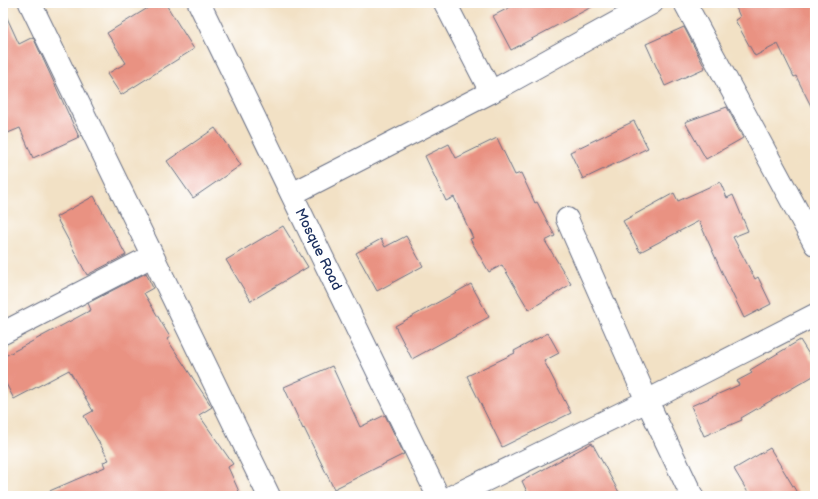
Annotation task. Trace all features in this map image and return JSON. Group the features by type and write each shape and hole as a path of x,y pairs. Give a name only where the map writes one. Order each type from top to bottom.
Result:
{"street":[{"path":"30,3 269,496"},
{"name":"Mosque Road","path":"199,3 438,496"},
{"path":"445,3 491,92"},
{"path":"292,194 491,92 652,3"},
{"path":"685,3 815,244"},
{"path":"567,219 647,401 692,496"},
{"path":"3,333 152,256"},
{"path":"453,496 647,401 815,315"}],"building":[{"path":"156,3 165,3 194,49 121,95 107,74 126,63 107,33"},
{"path":"518,3 599,3 511,50 493,16"},
{"path":"734,3 815,3 815,114 796,76 794,77 778,44 755,56 735,20 740,17"},
{"path":"3,9 19,44 33,37 79,137 33,158 20,128 3,135"},
{"path":"684,27 705,68 665,86 646,44"},
{"path":"727,107 743,138 706,159 685,122"},
{"path":"634,121 648,148 583,179 570,152"},
{"path":"215,128 241,165 193,198 167,161"},
{"path":"497,138 515,175 521,173 535,203 537,202 555,236 545,241 571,284 529,310 502,265 489,272 470,239 473,238 454,197 446,201 425,156 449,144 456,158"},
{"path":"720,182 727,198 733,195 748,231 733,237 755,279 758,277 771,304 744,318 699,221 640,252 623,221 674,193 678,201"},
{"path":"94,196 126,255 87,275 56,217"},
{"path":"283,226 308,267 251,301 226,260"},
{"path":"406,236 423,266 377,291 356,253 381,239 385,247"},
{"path":"146,273 153,288 144,293 170,337 167,339 212,407 199,415 233,464 228,467 241,496 38,496 105,467 103,462 109,460 84,416 93,411 69,370 14,399 3,378 3,357 91,310 88,303"},
{"path":"471,284 489,317 412,359 395,326"},
{"path":"548,333 559,353 544,361 571,413 502,447 467,376 515,353 514,351"},
{"path":"800,340 815,364 815,375 741,418 742,420 704,436 691,406 739,385 737,381 752,373 750,370"},
{"path":"332,366 360,427 385,415 404,454 334,489 304,428 303,429 284,387"},
{"path":"592,443 621,496 529,496 522,481"},
{"path":"770,448 799,496 750,496 734,469"}]}
